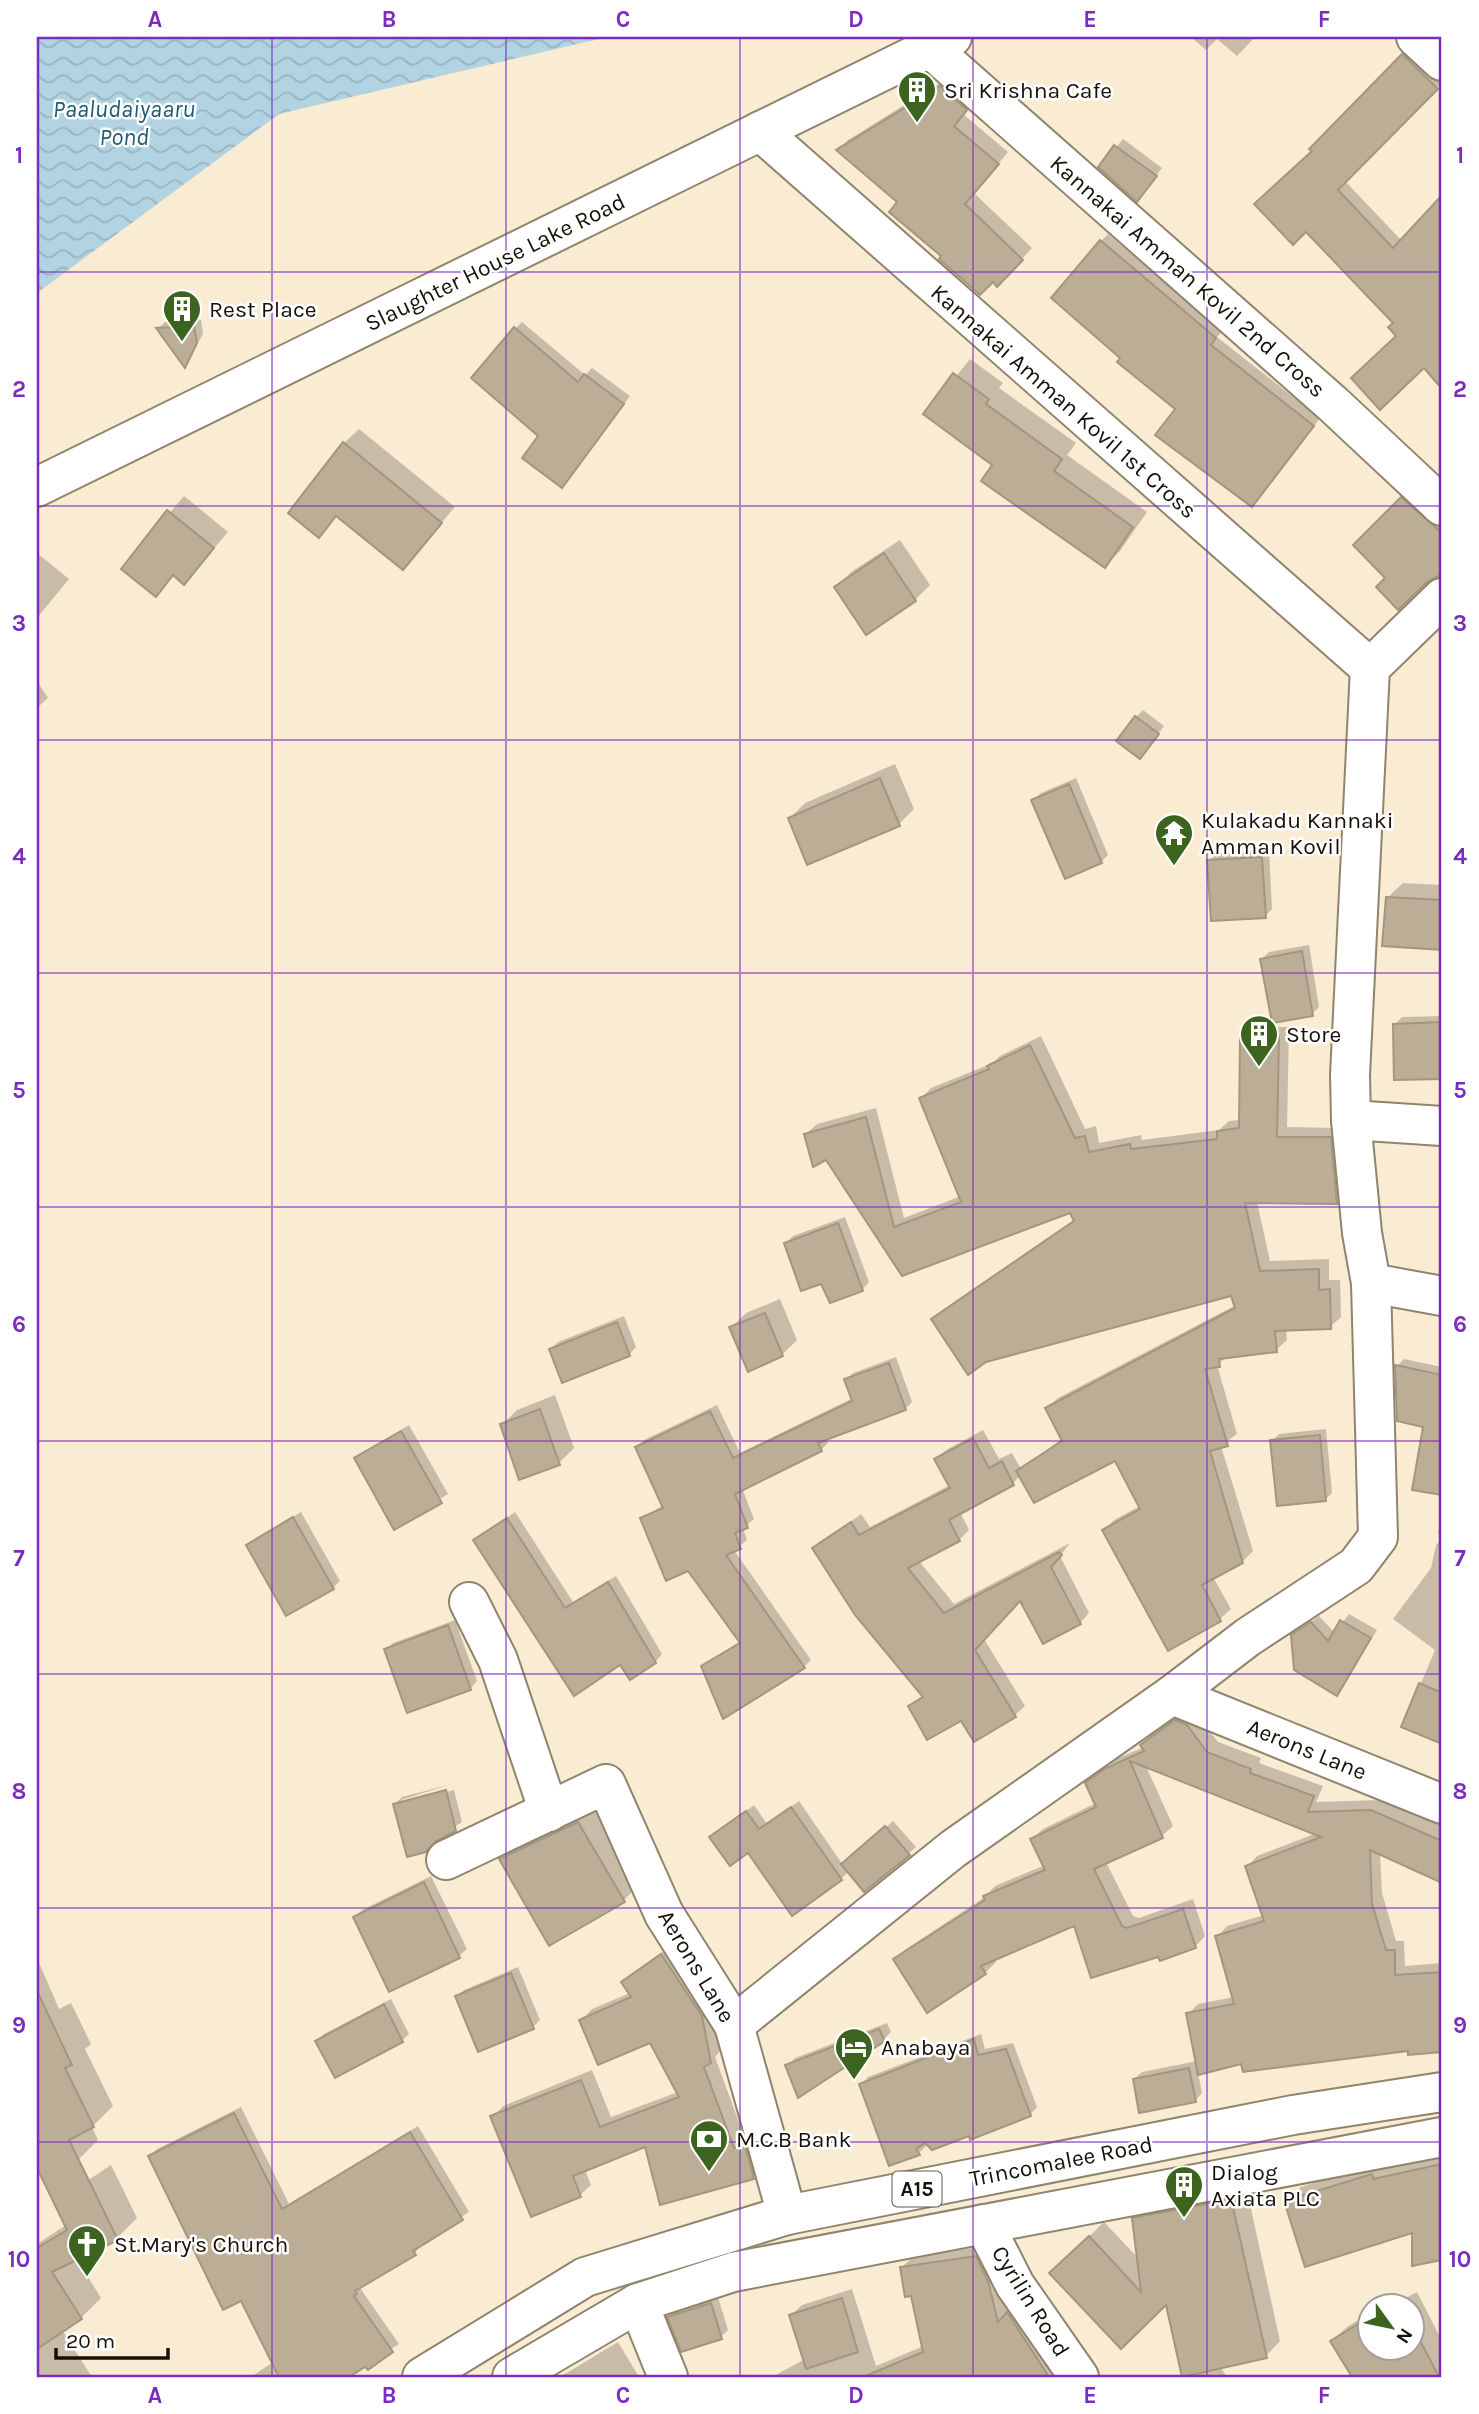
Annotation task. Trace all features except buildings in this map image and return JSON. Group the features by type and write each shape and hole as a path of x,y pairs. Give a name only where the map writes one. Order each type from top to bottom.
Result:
{"main road":[{"path":"1416,37 1442,61"},
{"name":"Slaughter House Lake Road","path":"37,487 942,43"},
{"name":"Kannakai Amman Kovil 2nd Cross","path":"942,43 1442,506"},
{"name":"Kannakai Amman Kovil 1st Cross","path":"760,131 1370,668"},
{"path":"734,2025 953,1849 1172,1695 1248,1637 1356,1566 1378,1537 1371,1283 1362,1233 1351,1120 1350,1075 1370,668 1442,598"},
{"path":"1351,1120 1442,1126"},
{"path":"1371,1283 1442,1296"},
{"path":"470,1602 498,1660 549,1812"},
{"name":"Aerons Lane","path":"1172,1695 1442,1804"},
{"name":"Aerons Lane","path":"446,1860 606,1784 664,1914 734,2025 787,2215"},
{"name":"Trincomalee Road","path":"422,2377 584,2277 787,2215 1293,2115 1442,2092"},
{"name":"Trincomalee Road","path":"512,2377 638,2303 733,2272 1442,2137"},
{"name":"Cyrilin Road","path":"984,2224 1016,2285 1079,2377"},
{"path":"638,2303 668,2377"}],"water":[{"name":"Paaludaiyaaru Pond","path":"37,37 607,37 279,114 37,293"}],"place":[{"name":"Sri Krishna Cafe","path":"917,124"},
{"name":"Rest Place","path":"182,343"},
{"name":"Kulakadu Kannaki Amman Kovil","path":"1174,867"},
{"name":"Store","path":"1259,1068"},
{"name":"Anabaya","path":"854,2081"},
{"name":"M.C.B Bank","path":"709,2173"},
{"name":"Dialog Axiata PLC","path":"1184,2219"},
{"name":"St.Mary's Church","path":"87,2278"}]}
